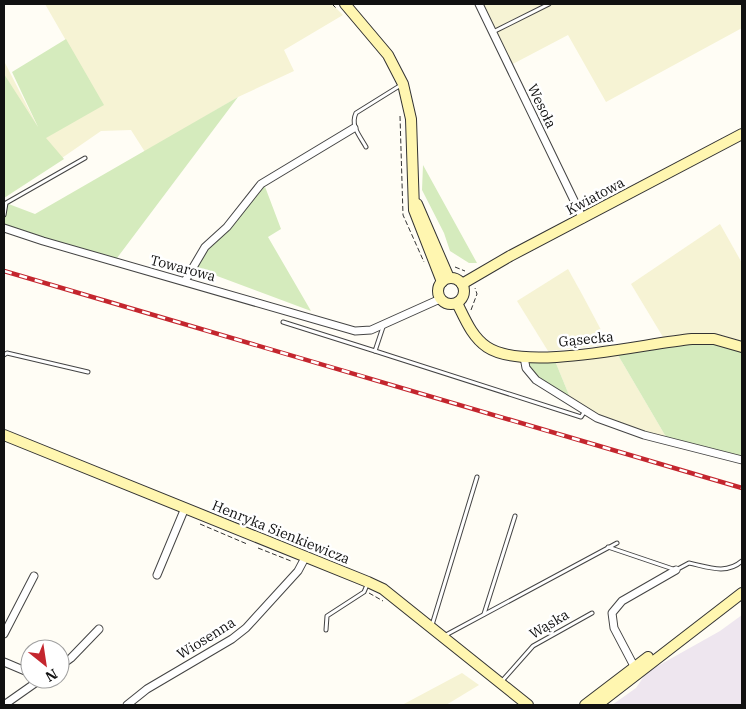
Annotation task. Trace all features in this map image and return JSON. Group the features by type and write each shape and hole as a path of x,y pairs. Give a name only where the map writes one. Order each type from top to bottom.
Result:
{"main road":[{"path":"341,7 388,55 403,84 411,119 416,218 446,280"},
{"name":"Kwiatowa","path":"462,284 742,134"},
{"path":"456,279 462,284 464,294 457,303 450,304 440,299 438,292 446,280 456,279"},
{"name":"Gąsecka","path":"457,303 477,338 487,347 500,354 524,357 584,354 692,339 714,339 742,347"},
{"name":"Henryka Sienkiewicza","path":"4,435 306,556 366,587 383,589 525,702 533,705"},
{"path":"586,705 684,638 742,593"},
{"path":"597,705 634,671"}],"street":[{"name":"Wesoła","path":"479,4 583,219"},
{"path":"185,281 204,247 227,227 261,184 354,128"},
{"name":"Towarowa","path":"4,228 355,331 371,330 384,325"},
{"path":"384,325 440,299"},
{"path":"524,357 526,368 536,380 597,418 644,435 742,460"},
{"path":"157,575 184,508"},
{"name":"Wiosenna","path":"127,705 147,689 232,640 246,628 301,567 306,556"},
{"path":"634,671 614,628 612,613 622,602 676,570"},
{"path":"4,634 34,576"},
{"path":"70,659 99,629"},
{"path":"4,662 20,669"},
{"path":"4,705 26,689"}],"lane":[{"path":"493,32 548,4"},
{"path":"366,147 354,128 353,120 356,113 403,84"},
{"path":"4,215 6,203 85,158"},
{"path":"283,322 581,417 585,411"},
{"path":"375,351 384,325"},
{"path":"4,355 7,353 88,372"},
{"path":"431,627 477,477"},
{"path":"484,614 515,516"},
{"path":"443,636 617,543"},
{"path":"608,548 676,570 689,563 724,570 735,567 742,562"},
{"path":"326,630 327,616 366,587"},
{"name":"Wąska","path":"501,682 533,646 592,613"}],"path":[{"path":"332,4 341,7"},
{"path":"400,111 403,215 424,263"},
{"path":"199,524 201,522 247,541"},
{"path":"256,544 258,548 301,567"},
{"path":"366,587 389,604"}],"shaded area":[{"path":"45,4 332,4 343,15 284,50 294,71 238,97 145,152 131,130 101,131 4,198 4,61 41,133 103,105"},
{"path":"483,4 742,4 742,28 606,102 568,35 509,66"},
{"path":"720,224 742,263 742,341 717,334 695,333 663,337 631,284"},
{"path":"568,269 609,345 548,351 517,301"},
{"path":"615,350 669,442 608,422 571,400 553,356"},
{"path":"742,615 742,705 612,705 636,688 647,672 720,631"},
{"path":"462,673 479,685 446,705 402,705"}],"green space":[{"path":"66,39 104,105 46,138 64,159 4,198 4,74 38,127 12,72"},
{"path":"238,97 114,262 4,228 6,203 35,214"},
{"path":"423,165 477,263 469,263 450,251 444,233 422,190"},
{"path":"264,184 281,229 268,237 311,311 193,267"},
{"path":"692,339 742,347 742,460 669,442 615,350"},
{"path":"553,356 571,400 536,380 524,357"}],"railway":[{"path":"4,271 742,488"}]}
